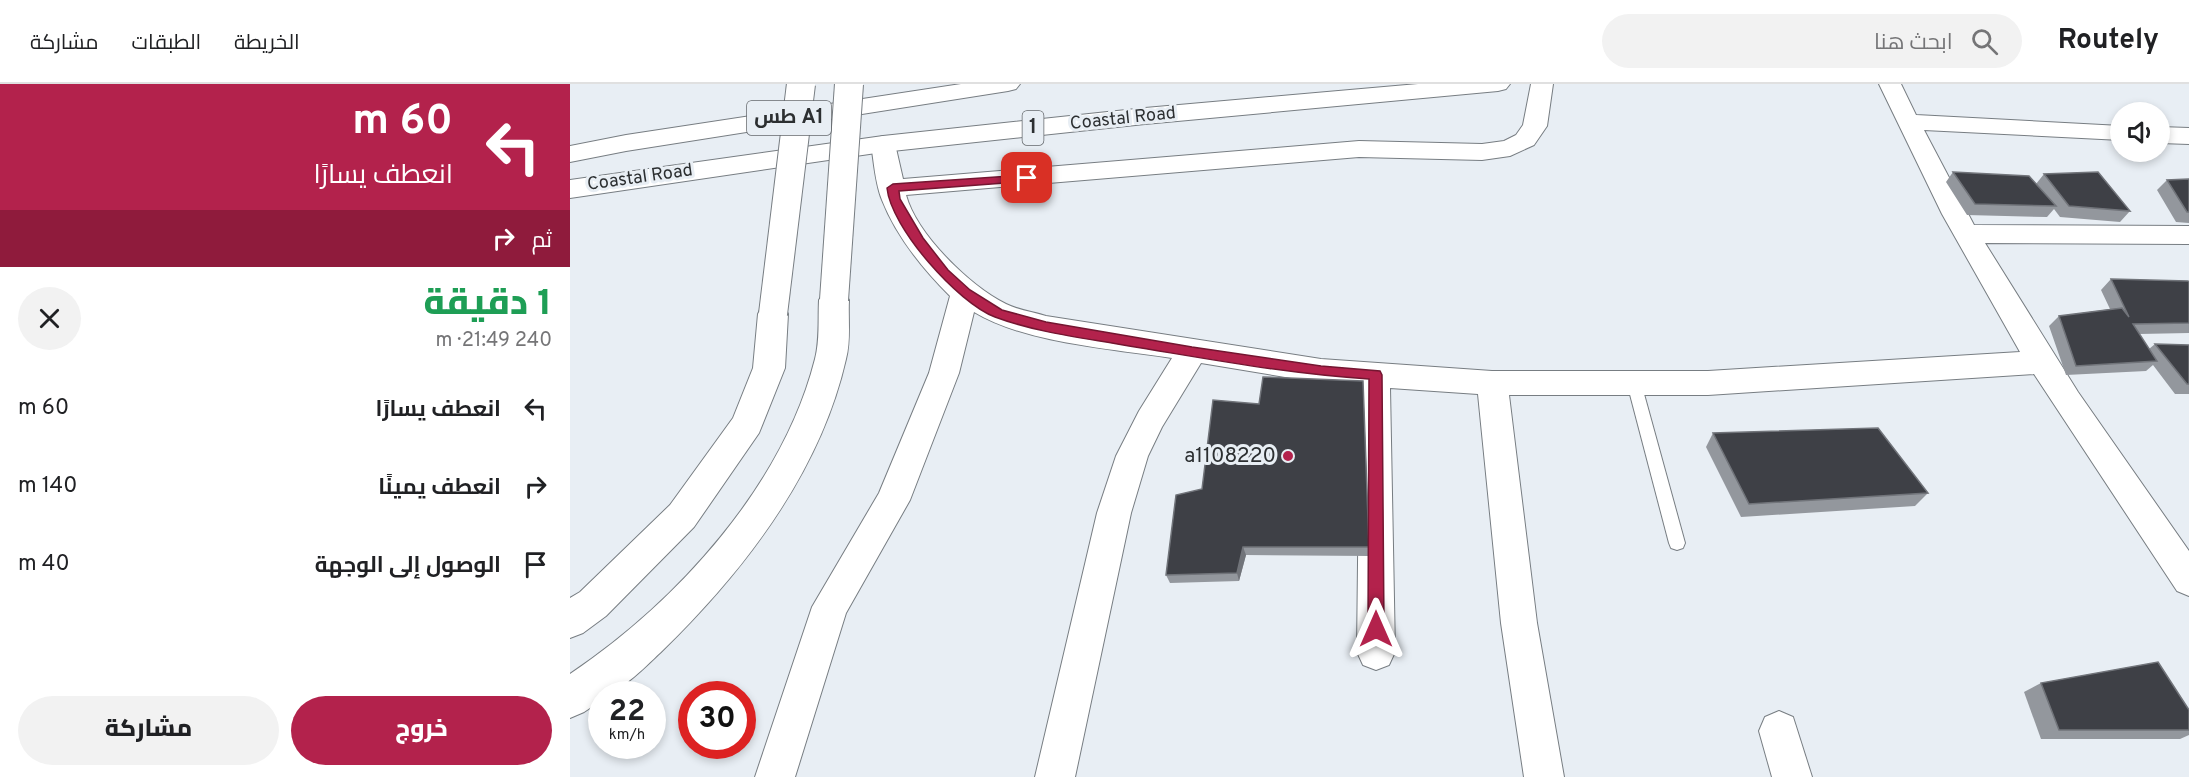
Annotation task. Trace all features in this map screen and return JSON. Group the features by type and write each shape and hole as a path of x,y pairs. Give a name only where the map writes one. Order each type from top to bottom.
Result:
{"highway":[{"path":"570,620 593,604 682,516 747,424 769,368 773,314 801,84"},
{"path":"570,698 631,654 709,578 774,493 814,417 832,357 849,84"},
{"name":"Coastal Road","path":"570,154 626,143 1008,84"},
{"name":"Coastal Road","path":"577,188 883,144 1145,116 1498,84"}],"street":[{"path":"893,188 1359,149 1451,152 1510,148 1525,140 1535,126 1542,84"},
{"path":"1890,84 1907,122 1966,234 2040,362 2189,580"},
{"path":"1907,122 2110,132"},
{"path":"2170,135 2189,136"},
{"path":"883,144 894,199 918,241 944,273 965,293 998,313 1046,327 1321,371 1492,383 1708,383 2040,362"},
{"path":"1966,234 2188,236"},
{"path":"775,777 830,607 893,500 944,373 965,293"},
{"path":"1055,777 1096,586 1121,490 1132,456 1150,420 1192,352"},
{"path":"1375,375 1376,652"},
{"path":"1492,383 1519,623 1544,777"},
{"path":"1779,731 1792,777"}],"lane":[{"path":"1634,383 1677,543"}],"building":[{"path":"1953,172 2029,176 2056,206 1975,204"},
{"path":"2098,172 2130,211 2069,206 2044,174"},
{"path":"2189,179 2189,212 2187,212 2167,180"},
{"path":"2111,279 2189,282 2189,323 2133,324 2157,361 2076,366 2059,316 2122,308 2129,317"},
{"path":"2155,344 2189,345 2189,384 2187,384"},
{"name":"a1108220","path":"1263,377 1363,381 1369,547 1243,547 1237,573 1166,575 1176,495 1202,489 1213,400 1259,404"},
{"path":"1878,428 1928,493 1749,504 1713,433"},
{"path":"2158,662 2189,710 2189,730 2059,730 2041,683"}],"place":[{"name":"a1108220","path":"1288,456"}],"route":[{"path":"1027,178 893,188 894,199 918,241 944,273 965,293 998,313 1046,327 1192,352 1321,371 1375,375 1376,629"}]}
